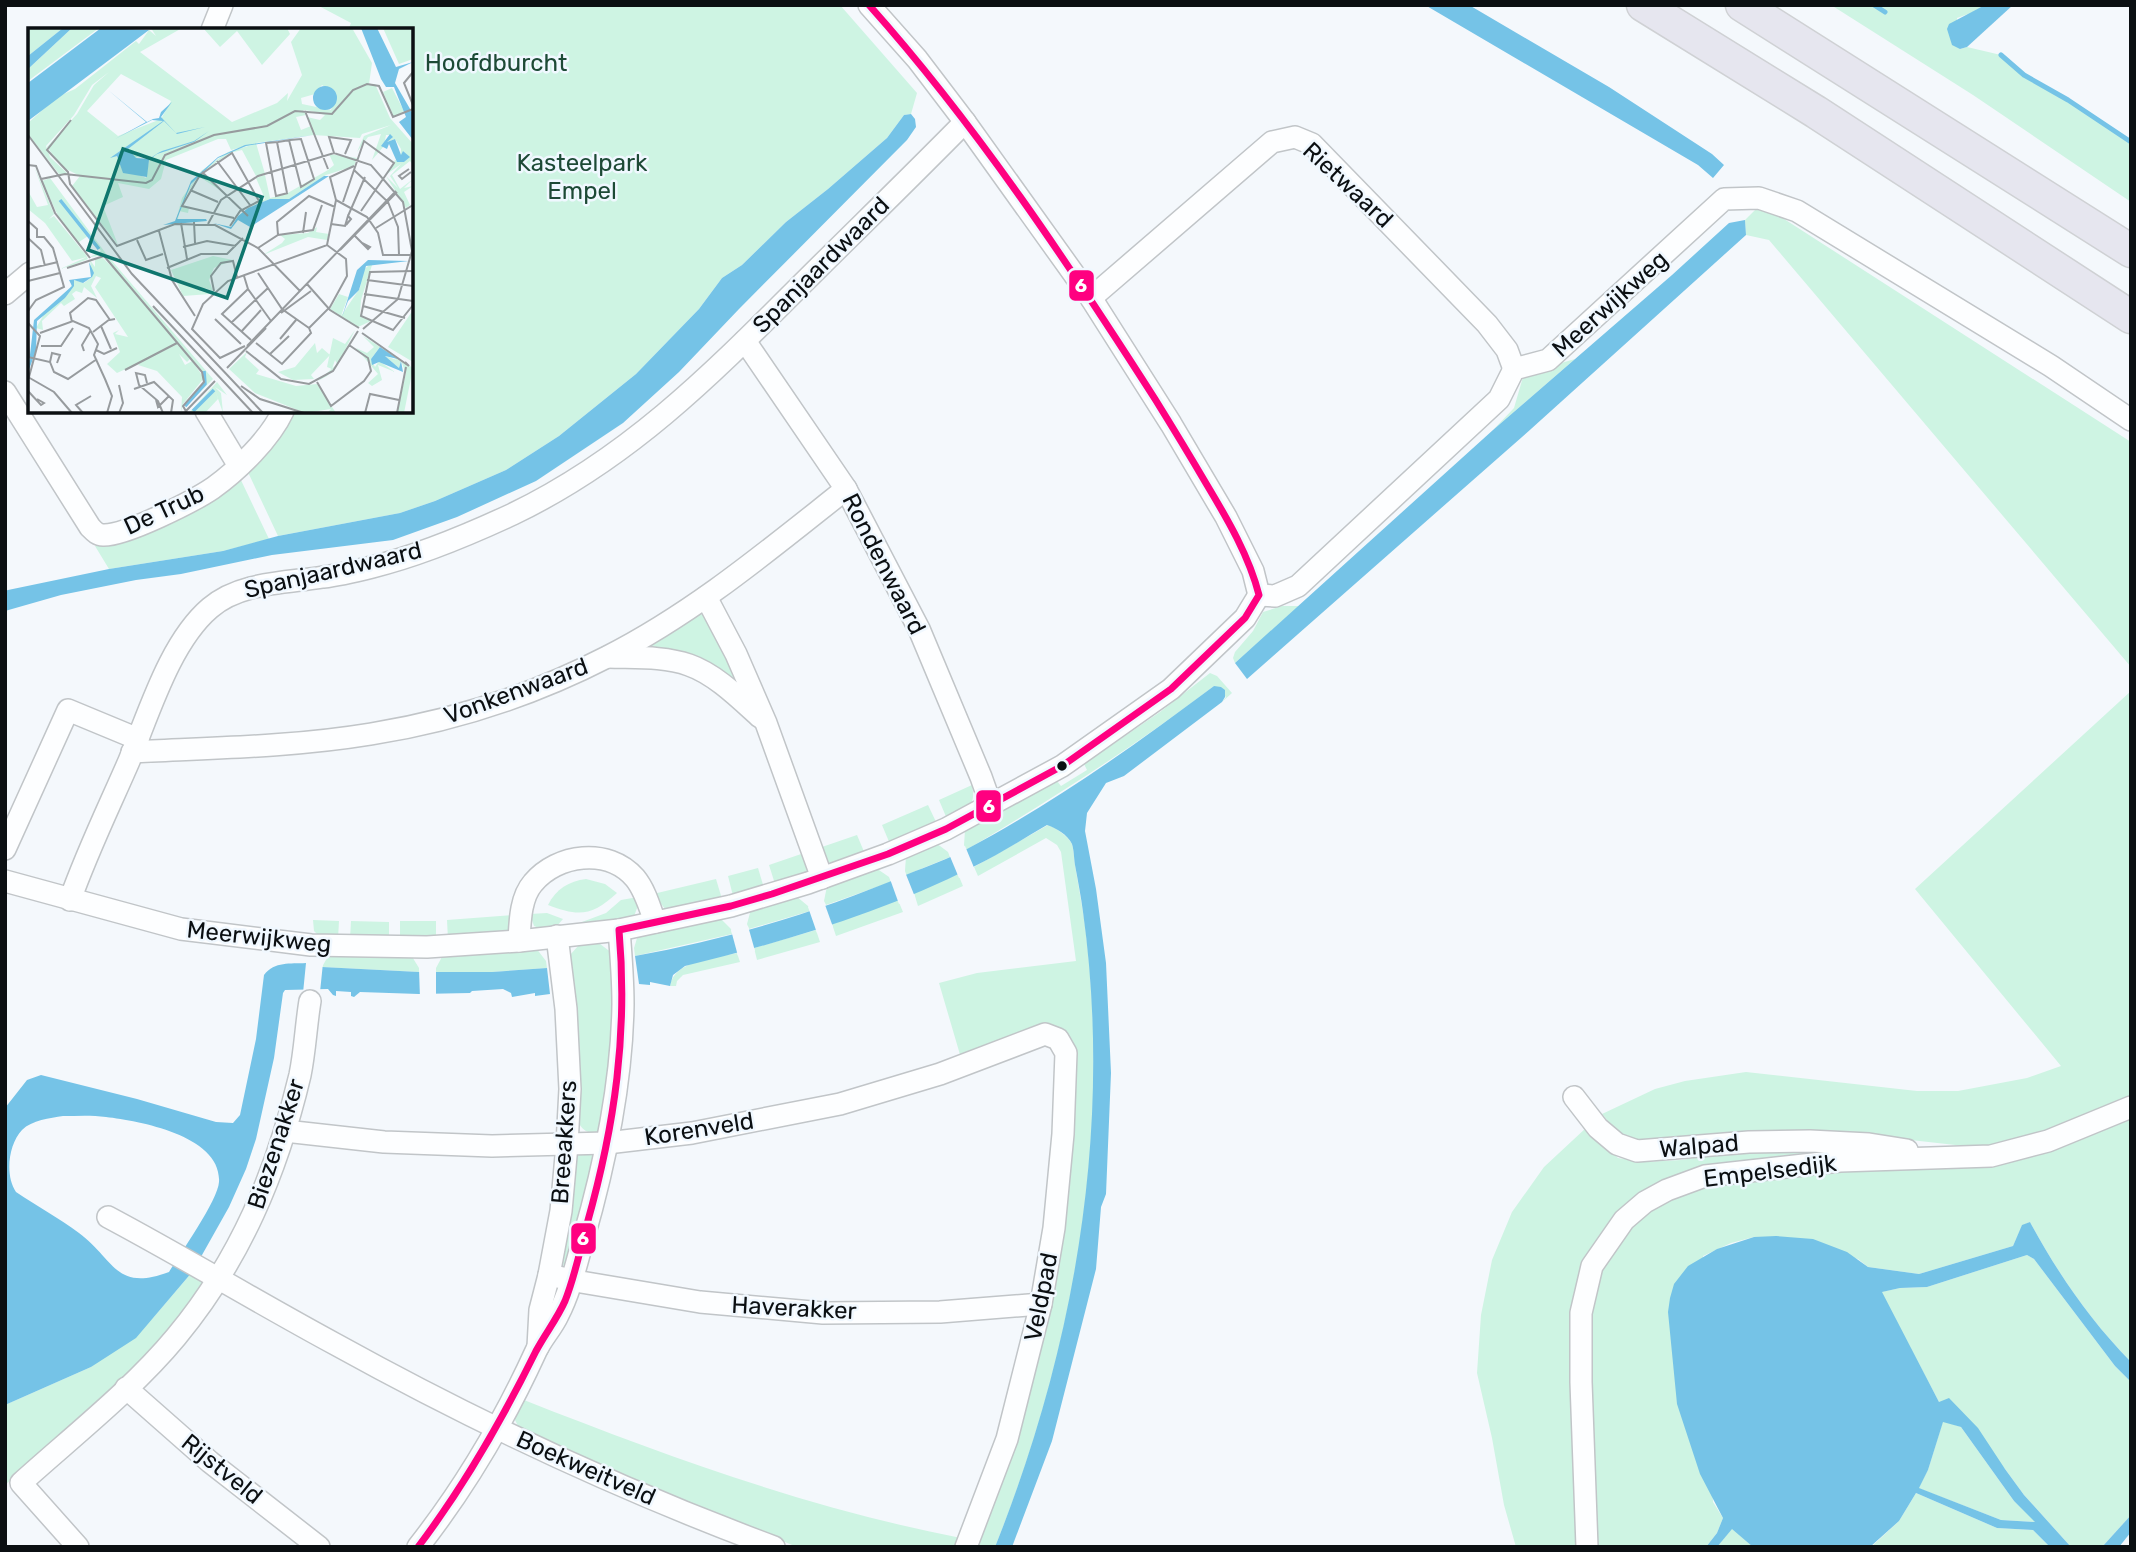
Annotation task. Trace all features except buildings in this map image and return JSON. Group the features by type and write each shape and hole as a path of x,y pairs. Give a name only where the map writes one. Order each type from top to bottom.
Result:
{"highway":[{"path":"1643,5 1827,119 2131,317"},
{"path":"1742,5 2131,251"}],"street":[{"path":"213,28 222,5"},
{"path":"869,5 965,122 1091,298 1226,517 1253,571 1259,595 1275,596 1298,586 1499,399 1514,369"},
{"name":"Spanjaardwaard","path":"70,900 160,687 182,642 195,624 221,600 235,592 375,566 461,537 568,485 626,446 684,399 965,122"},
{"name":"Rietwaard","path":"1091,298 1272,142 1295,137 1312,145 1487,324 1507,350 1514,369"},
{"name":"Meerwijkweg","path":"1514,369 1548,360 1724,199 1759,198 1797,211 2051,366 2131,420"},
{"path":"5,294 28,275"},
{"name":"Rondenwaard","path":"745,341 846,489 919,629 991,805"},
{"name":"De Trub","path":"5,392 96,533 105,535 142,524 178,508 212,488 239,466 282,413"},
{"path":"207,413 239,466"},
{"name":"Vonkenwaard","path":"135,746 223,748 369,734 429,723 542,687 608,657 706,597 846,489"},
{"name":"Meerwijkweg","path":"5,881 181,929 312,945 426,947 519,941 620,930 731,906 822,878 935,834 1062,766 1171,689 1245,618 1259,595"},
{"path":"706,597 736,654 766,723 822,878"},
{"path":"608,657 651,658 690,665 727,687 766,723"},
{"path":"5,849 68,710 135,746"},
{"path":"519,941 521,912 532,884 554,866 569,859 603,859 620,866 635,877 655,922"},
{"name":"Breeakkers","path":"418,1547 442,1516 498,1429 538,1347 558,1316 571,1280 591,1212 617,1085 623,1005 620,930"},
{"name":"Breeakkers","path":"538,1347 540,1310 550,1275 561,1211 568,1145 570,1089 566,1009 557,936"},
{"name":"Biezenakker","path":"78,1547 21,1483 126,1388 176,1338 232,1259 260,1202 285,1131 300,1073 310,1001"},
{"name":"Korenveld","path":"285,1131 384,1142 492,1146 607,1143 692,1133 840,1104 940,1074 1045,1034 1058,1039"},
{"name":"Veldpad","path":"966,1547 1007,1439 1041,1304 1054,1228 1063,1134 1066,1053 1058,1039"},
{"name":"Walpad","path":"1574,1097 1598,1128 1617,1144 1637,1151 1749,1142 1810,1141 1901,1148 1928,1158"},
{"name":"Empelsedijk","path":"1587,1547 1581,1313 1592,1266 1624,1220 1645,1202 1667,1190 1704,1176 1840,1161 1991,1156 2048,1141 2131,1107"},
{"path":"108,1217 219,1278"},
{"name":"Haverakker","path":"550,1275 700,1302 823,1313 940,1312 1041,1304"},
{"name":"Boekweitveld","path":"219,1278 337,1345 498,1429 621,1485 774,1547"},
{"name":"Rijstveld","path":"126,1388 210,1462 319,1547"}],"green space":[{"name":"Kasteelpark Empel","path":"317,5 840,5 917,93 911,114 904,115 887,138 786,222 742,265 722,278 699,309 636,374 559,436 506,470 435,501 400,513 278,536 247,470 291,413 413,413 413,28 349,28 351,23"},
{"path":"1831,5 1985,5 1957,18 1960,49 1967,47 2001,55 2024,75 2068,100 2131,142 2131,202 1973,95"},
{"path":"1756,209 1781,217 2131,442 2131,667 1769,240 1746,235 1745,220"},
{"path":"1575,359 1493,430 1514,408 1523,377"},
{"path":"239,476 269,539 223,551 109,569 95,546 117,540"},
{"path":"1282,606 1299,606 1235,663 1235,652 1253,631 1263,612"},
{"path":"696,613 710,619 737,682 647,653 644,645"},
{"path":"1210,673 1217,676 1232,693 1222,702 1226,697 1214,686 1093,771 966,850 965,830 1057,781 1061,786 1087,770 1084,764 1160,712"},
{"path":"2131,691 2131,1098 2032,1139 1982,1148 1866,1135 1624,1141 1602,1114 1655,1089 1685,1081 1746,1072 1917,1091 1958,1091 2027,1078 2061,1066 1915,889"},
{"path":"972,785 971,803 947,819 939,800"},
{"path":"928,805 937,824 890,844 882,825"},
{"path":"1048,825 1062,833 1072,844 1084,918 1092,998 1094,1078 1090,1158 1066,1317 1047,1395 1023,1472 995,1547 971,1547 1031,1371 1069,1039 961,1058 939,983 977,973 1076,961 1061,852 1057,845 1046,838 978,876 974,867"},
{"path":"857,835 865,854 833,864 826,861 819,848"},
{"path":"936,843 948,852 950,857 906,875 906,856"},
{"path":"807,852 809,866 804,874 775,884 769,865"},
{"path":"758,868 764,888 733,896 728,876"},
{"path":"876,868 889,877 891,882 826,905 824,901 827,886"},
{"path":"958,874 963,886 918,906 914,893"},
{"path":"586,879 605,884 617,893 600,906 585,912 577,913 548,905 564,887"},
{"path":"716,879 722,899 666,910 653,894"},
{"path":"796,896 810,911 749,929 747,924 751,909"},
{"path":"638,897 640,900 633,919 574,928 606,913 621,900"},
{"path":"898,900 903,912 836,936 832,924"},
{"path":"547,913 563,919 556,927 541,929 534,926 530,914"},
{"path":"515,915 510,933 448,940 447,920"},
{"path":"719,917 731,929 732,934 635,956 634,948 638,935"},
{"path":"313,920 339,921 338,939 320,937 314,931"},
{"path":"351,921 389,922 389,941 350,939"},
{"path":"400,921 436,921 436,940 400,941"},
{"path":"816,930 820,942 757,960 754,948"},
{"path":"600,944 612,953 615,1033 601,1135 586,1131 576,1118 570,955 579,945"},
{"path":"536,948 546,961 547,968 436,973 443,955"},
{"path":"334,953 411,955 419,972 322,967"},
{"path":"737,953 740,962 683,975 676,986 670,986 673,977 687,965"},
{"path":"2131,1116 2131,1362 2076,1296 2030,1222 2022,1226 2013,1246 1919,1274 1868,1267 1858,1259 1754,1237 1731,1243 1703,1256 1713,1502 1723,1518 1717,1533 1706,1547 1594,1547 1585,1332 1599,1268 1645,1210 1698,1186 1783,1171 1941,1166"},
{"path":"1587,1127 1618,1158 1644,1162 1681,1160 1758,1148 1870,1152 1668,1179 1626,1203 1585,1267 1579,1547 1516,1547 1504,1505 1477,1373 1481,1315 1492,1260 1512,1212 1544,1167"},
{"path":"596,1149 568,1267 564,1267 561,1259 576,1158 584,1150"},
{"path":"2027,1255 2034,1259 2115,1366 2131,1382 2131,1515 2102,1547 2071,1547 2024,1495 2005,1469 1939,1402 1881,1292 1927,1287"},
{"path":"193,1271 209,1279 144,1360 5,1485 5,1405 91,1367 152,1319"},
{"path":"524,1400 740,1479 849,1512 961,1538 958,1547 797,1547 589,1461 519,1428 514,1418"},
{"path":"1943,1421 1961,1427 2014,1501 2036,1522 2001,1520 1918,1488 1928,1470"},
{"path":"1916,1493 1997,1528 2033,1530 2050,1547 1871,1547 1899,1521"},
{"path":"1732,1528 1753,1547 1717,1547"}],"water":[{"path":"1425,5 1469,5 1609,87 1712,154 1724,165 1713,178 1698,165"},
{"path":"1985,5 2013,5 1967,47 1960,49 1952,45 1947,29 1949,24"},
{"path":"911,114 916,127 907,140 679,372 623,423 536,481 457,517 393,540 272,555 61,595 5,611 5,591 8,590 109,569 223,551 278,536 400,513 506,470 559,436 636,374 699,309 722,278 742,265 786,222 887,138 904,115"},
{"path":"1745,220 1746,235 1247,679 1235,663 1493,430 1729,223"},
{"path":"1214,686 1225,690 1222,702 1124,776 1106,783 1087,813 1085,831 1106,963 1111,1073 1106,1194 1101,1207 1096,1269 1052,1441 1012,1547 995,1547 1047,1394 1066,1315 1080,1235 1089,1155 1093,1074 1091,993 1083,912 1072,844 1061,832 1047,825 939,883 868,912 759,947 685,966 673,975 670,986 650,982 650,985 639,984 635,956 774,922 842,900 953,856 1063,793"},
{"path":"306,963 322,967 419,972 492,972 547,968 550,994 535,996 535,993 512,997 511,993 503,989 470,993 360,992 354,997 351,992 336,991 336,996 328,989 285,990 274,1058 256,1139 229,1207 193,1271 136,1338 91,1367 5,1405 5,1108 27,1080 41,1075 216,1122 233,1123 240,1115 256,1039 264,975 278,965","holes":["68,1116 106,1117 157,1127 194,1142 207,1153 216,1166 219,1182 217,1190 198,1227 169,1272 151,1277 126,1276 79,1233 16,1192 9,1169 17,1136 36,1122"]},
{"path":"2030,1222 2076,1296 2131,1362 2131,1382 2115,1366 2034,1259 2027,1255 1927,1287 1882,1292 1939,1402 1949,1398 1978,1428 2024,1495 2071,1547 2050,1547 2033,1530 1997,1528 1916,1493 1899,1521 1870,1547 1753,1547 1732,1529 1717,1547 1706,1547 1717,1533 1723,1518 1700,1474 1677,1404 1668,1312 1674,1284 1688,1266 1717,1249 1754,1237 1776,1236 1813,1239 1847,1252 1868,1267 1919,1274 2013,1246 2022,1225","holes":["1943,1422 1961,1427 2014,1501 2035,1522 2001,1520 1919,1488 1928,1470"]},
{"path":"2131,1515 2131,1532 2119,1547 2102,1547"}],"pier":[{"path":"965,846 975,870 959,878 949,854"},
{"path":"905,872 915,897 899,904 890,879"},
{"path":"824,902 833,927 817,933 808,907"},
{"path":"748,926 755,951 738,956 731,930"},
{"path":"304,960 323,963 320,992 303,993"},
{"path":"419,969 436,969 436,997 420,998"}],"waterway":[{"path":"1874,5 1885,12"},
{"path":"2001,55 2024,75 2068,100 2131,142"}],"transit line":[{"name":"6","path":"418,1547 482,1452 562,1308 572,1282 605,1151 617,1078 622,1005 619,930 731,906 772,894 888,854 946,829 1062,766 1171,689 1245,618 1259,595 1244,552 1223,511 1089,297 984,147 909,51 869,5"}],"park label":[{"name":"Hoofdburcht","path":"496,63"}]}
